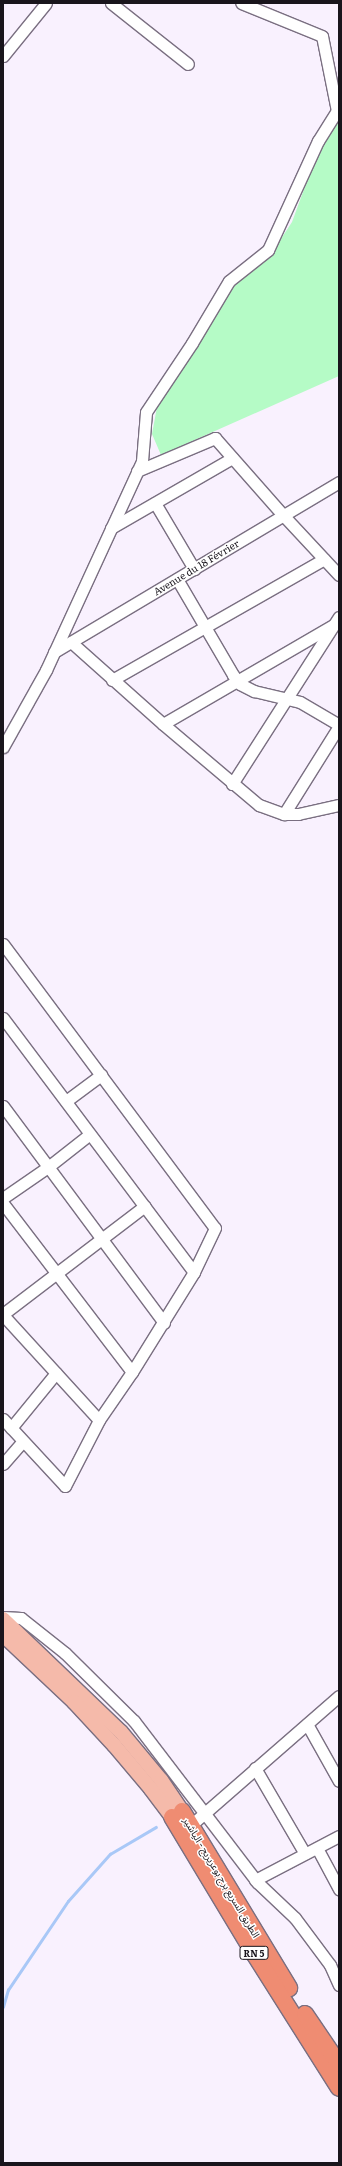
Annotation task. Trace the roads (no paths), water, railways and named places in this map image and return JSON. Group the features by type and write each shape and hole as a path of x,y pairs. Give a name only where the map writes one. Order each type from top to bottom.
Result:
{"highway":[{"name":"الطريق السريع برج بوعريريج - الياشير","path":"177,1814 191,1825 266,1952 339,2064"},
{"name":"الطريق السريع برج بوعريريج - الياشير","path":"177,1814 255,1955 339,2088"}],"main road":[{"name":"RN 5","path":"3,1618 121,1732 161,1780 177,1814"},
{"name":"RN 5","path":"3,1634 74,1702 114,1745 151,1789 177,1814"}],"street":[{"path":"3,56 46,3"},
{"path":"111,3 188,64"},
{"path":"3,747 54,652 142,461 146,412 192,343 229,281 268,250 318,141 337,111 322,36 241,3"},
{"path":"137,471 215,438 282,515 339,575"},
{"path":"111,528 232,458"},
{"name":"Avenue du 18 Février","path":"54,652 339,482"},
{"path":"155,502 194,569"},
{"path":"112,680 204,626 324,559"},
{"path":"177,579 237,680 254,691 300,702 339,726 284,814"},
{"path":"162,724 337,621"},
{"path":"232,784 337,621"},
{"path":"71,642 162,724 259,805 284,814 298,814 339,805"},
{"path":"3,944 214,1228 194,1272 164,1323 99,1420 64,1486 3,1419"},
{"path":"5,1024 66,1101 194,1272"},
{"path":"66,1101 101,1075"},
{"path":"3,1106 164,1323"},
{"path":"3,1198 48,1167 90,1134"},
{"path":"3,1203 132,1372"},
{"path":"99,1420 3,1315 145,1206"},
{"path":"11,1428 56,1373"},
{"path":"3,1464 23,1441"},
{"path":"3,1618 21,1618 65,1652 134,1721 255,1880 295,1918 330,1964 339,1985"},
{"path":"191,1825 203,1812 339,1696"},
{"path":"306,1724 339,1781"},
{"path":"256,1768 305,1854"},
{"path":"255,1880 339,1836"},
{"path":"317,1848 339,1889"}],"waterway":[{"path":"3,2007 8,1990 68,1901 110,1854 156,1827"}]}
